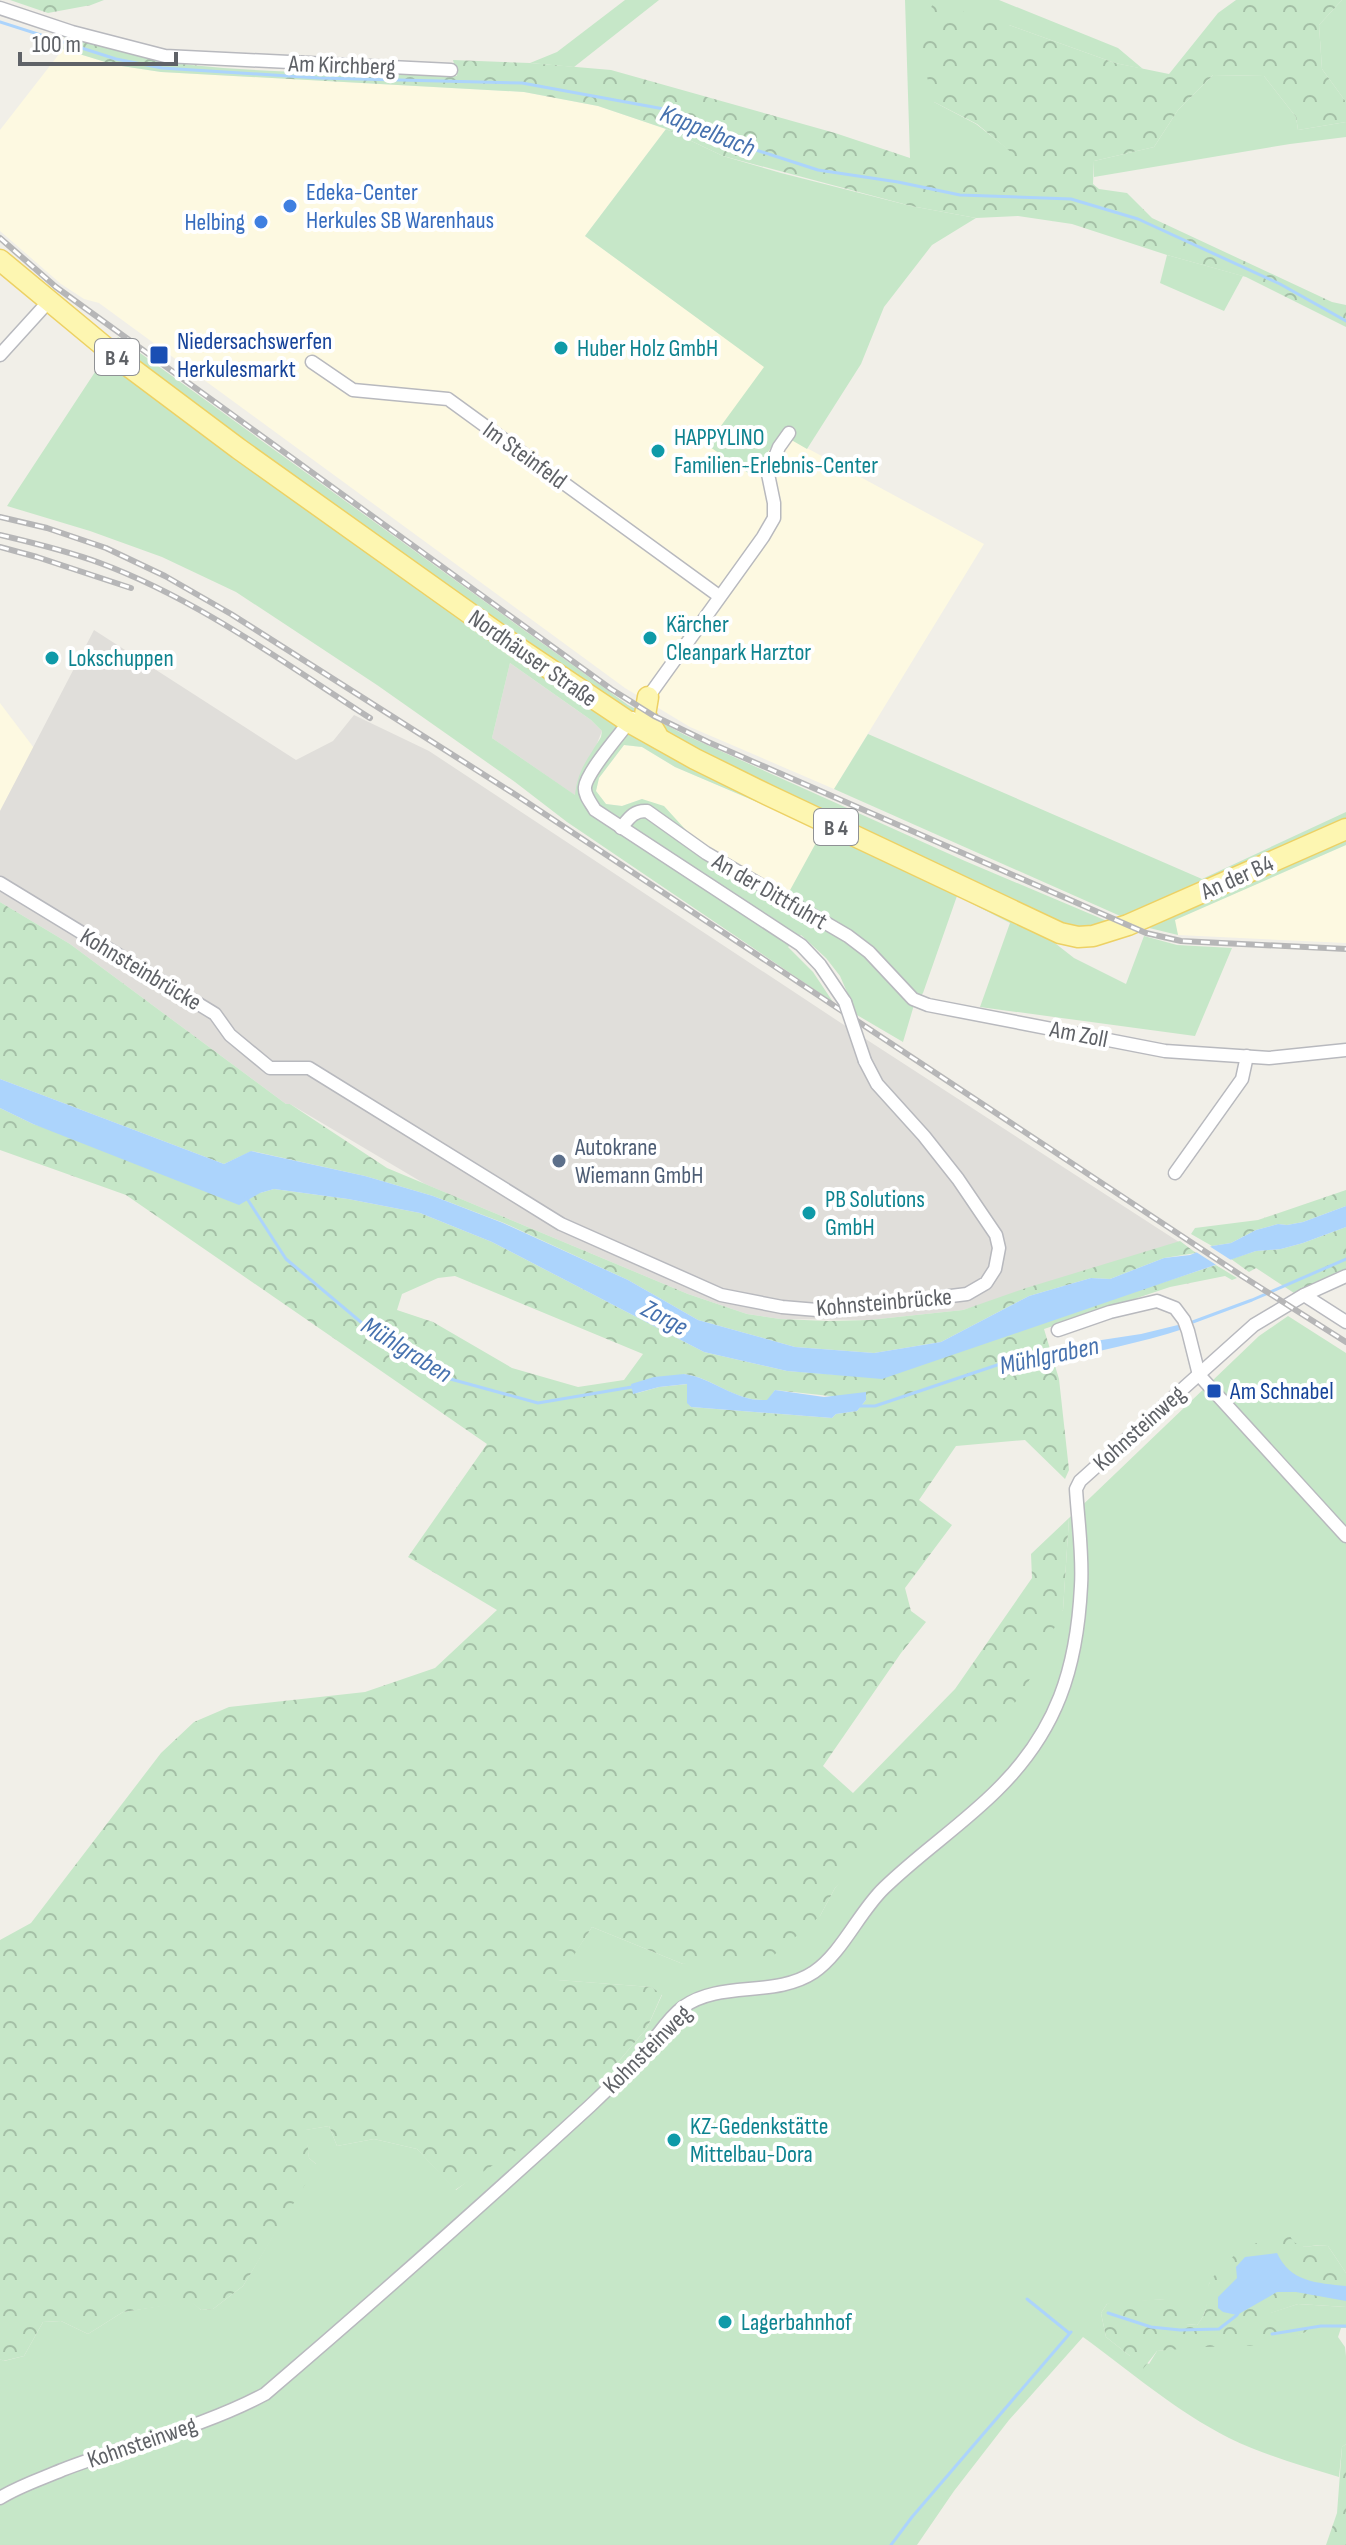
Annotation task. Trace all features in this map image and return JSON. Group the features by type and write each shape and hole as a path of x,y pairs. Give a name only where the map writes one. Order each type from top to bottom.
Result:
{"main road":[{"name":"Nordhäuser Straße","path":"0,260 123,362 239,449 514,645 629,722 768,795 1060,933 1093,936 1128,925"},
{"path":"648,697 645,715 659,739"},
{"name":"An der B4","path":"1128,925 1346,829"}],"street":[{"name":"Am Kirchberg","path":"0,8 72,32 165,56 451,70"},
{"path":"0,355 49,301"},
{"name":"Im Steinfeld","path":"312,362 353,390 448,399 719,596"},
{"path":"629,722 774,518 768,474 779,447 789,433"},
{"name":"Kohnsteinbrücke","path":"0,883 215,1014 230,1035 270,1068 309,1068 561,1224 721,1295 782,1307 829,1311 967,1294 986,1283 998,1259 996,1235 958,1179 877,1084 861,1053 845,1002 833,981 809,952 595,810 587,798 585,786 596,766 629,722"},
{"name":"An der Dittfuhrt","path":"621,828 632,814 647,811 706,853 848,936 869,952 913,999"},
{"name":"Am Zoll","path":"913,999 928,1005 1165,1051 1269,1058 1346,1050"},
{"path":"1175,1173 1242,1079 1247,1056"},
{"name":"Kohnsteinweg","path":"0,2498 19,2487 93,2458 235,2410 265,2394 474,2212 612,2086 685,2005 715,1994 774,1987 815,1972 883,1889 996,1792 1039,1740 1063,1695 1077,1636 1082,1583 1076,1489 1080,1481 1254,1325 1304,1295 1346,1276"},
{"path":"1304,1295 1346,1322"},
{"name":"Kohnsteinweg","path":"1058,1330 1110,1312 1157,1301 1175,1308 1186,1326 1199,1375"},
{"path":"1192,1348 1218,1358"},
{"path":"1199,1375 1346,1536"}],"shaded area":[{"path":"63,49 115,65 161,72 524,92 598,106 666,129 585,236 765,367 708,445 781,434 984,544 834,789 690,727 625,688 99,303 84,299 61,284 0,231 0,130"},
{"path":"94,630 296,760 333,741 354,715 429,751 1179,1242 963,1310 869,1320 780,1319 747,1314 688,1294 425,1184 286,1104 70,944 0,902 0,811"},
{"path":"510,663 602,731 576,796 492,738"},
{"path":"0,703 34,748 0,811"},
{"path":"624,745 642,747 675,767 824,830 789,893 709,850 642,799 622,806 606,804 596,791 599,778"},
{"path":"1346,845 1346,943 1178,935 1174,920"}],"green space":[{"path":"10,0 104,0 48,13"},
{"path":"625,0 659,0 574,67 530,63 557,52"},
{"path":"905,0 999,0 1118,48 1143,69 1115,63 1009,25 934,102 976,124 1013,153 1010,158 910,158"},
{"path":"1236,0 1342,0 1319,25 1322,69 1346,102 1346,122 1298,130 1296,117 1264,76 1213,75 1178,110 1154,147 1094,161 1093,184 1099,189 1127,193 1152,218 1332,302 1346,305 1346,327 1246,277 1072,224 1018,216 976,218 911,206 723,156 666,129 598,106 524,92 161,72 115,65 63,49 65,36 175,63 290,72 457,76 453,60 611,70 835,133 910,158 1009,158 1012,153 977,124 934,102 917,41 933,3 1009,25 1115,63 1169,74 1218,13"},
{"path":"1342,0 1346,0 1346,102 1322,69 1319,25"},
{"path":"1213,75 1264,76 1296,117 1298,130 1346,122 1346,137 1094,177 1094,161 1154,147 1178,110"},
{"path":"666,129 723,156 781,173 911,206 976,218 932,245 884,307 861,364 807,449 781,434 751,475 707,445 764,367 585,236"},
{"path":"1167,255 1243,276 1224,311 1160,283"},
{"path":"118,337 628,705 685,735 965,861 1133,932 1051,940 1074,958 1126,984 1144,936 1177,945 1232,948 1195,1036 980,1007 1010,923 957,896 923,993 914,1005 903,1042 857,1015 840,976 801,935 788,947 813,972 833,1002 567,822 377,685 236,592 162,557 7,506","holes":["510,663 602,731 581,771 575,795 492,738","624,745 642,747 675,767 823,830 789,892 709,850 694,839 664,806 642,799 622,806 606,804 596,791 599,778"]},
{"path":"868,734 1202,879 1346,812 1346,845 1175,920 1178,935 1145,927 834,789"},
{"path":"0,902 70,944 286,1104 387,1168 688,1294 747,1314 828,1321 963,1310 1180,1241 1196,1253 1164,1258 1110,1279 1091,1278 1029,1296 941,1342 874,1353 795,1347 698,1320 628,1280 504,1223 433,1196 365,1176 252,1151 224,1164 0,1079"},
{"path":"0,1108 33,1124 260,1193 274,1189 420,1213 492,1242 704,1352 787,1371 882,1378 1216,1265 1237,1278 1232,1280 1225,1276 1170,1287 1044,1329 1059,1379 1069,1470 1065,1479 1025,1440 956,1446 919,1500 952,1525 905,1588 911,1611 926,1622 823,1766 853,1793 955,1689 1032,1578 1031,1554 1069,1518 1063,1610 1022,1695 835,1888 820,1916 774,1955 683,1964 592,1927 558,1980 651,1987 662,1994 647,2028 613,2068 550,2128 455,2190 417,2149 374,2139 337,2146 329,2126 306,2130 309,2158 317,2165 243,2286 213,2309 201,2310 191,2302 123,2312 88,2334 61,2321 43,2322 24,2356 3,2361 0,2359 0,1940 31,1923 161,1753 194,1722 229,1707 365,1692 435,1668 497,1610 408,1557 487,1444 126,1195 0,1150","holes":["455,1276 643,1354 624,1380 578,1387 512,1368 433,1322 397,1310 402,1294 438,1278","684,1374 756,1400 768,1400 775,1390 866,1400 857,1411 836,1414 832,1418 691,1407 687,1402 688,1384 634,1394"]},
{"path":"1346,1190 1346,1206 1303,1222 1256,1230 1231,1243 1212,1246 1191,1234 1195,1228 1258,1220"},
{"path":"1346,1227 1346,1271 1294,1293 1256,1268 1249,1272 1231,1259 1303,1243"},
{"path":"1288,1316 1346,1353 1346,2273 1328,2246 1294,2245 1209,2283 1205,2311 1197,2325 1186,2324 1165,2299 1107,2304 1101,2313 1106,2337 1130,2356 1149,2364 1157,2351 1306,2332 1271,2323 1270,2313 1298,2304 1346,2307 1346,2328 1341,2328 1338,2337 1345,2347 1346,2356 1346,2444 1342,2447 1339,2477 1283,2460 1229,2438 1172,2403 1083,2337 1009,2420 917,2545 0,2545 0,2359 4,2361 24,2356 43,2322 61,2321 88,2334 123,2312 191,2301 201,2310 213,2309 243,2286 316,2164 309,2158 305,2130 329,2126 337,2146 374,2139 417,2149 456,2190 613,2068 647,2028 662,1995 651,1987 557,1980 592,1927 683,1964 820,1916 835,1888 1063,1610 1069,1518 1259,1336"},
{"path":"1290,2236 1301,2246 1328,2246 1346,2273 1346,2307 1298,2304 1271,2313 1272,2322 1292,2316 1312,2323 1306,2332 1271,2345 1157,2351 1139,2374 1131,2367 1130,2356 1106,2337 1101,2313 1107,2304 1113,2302 1165,2299 1175,2295 1187,2303 1186,2324 1197,2325 1206,2309 1207,2290 1214,2276 1249,2246"},
{"path":"1346,2444 1346,2545 1326,2545 1337,2513 1342,2447"}],"water":[{"name":"Zorge","path":"0,1079 224,1164 251,1151 365,1176 433,1196 503,1223 628,1280 698,1320 795,1347 874,1353 941,1342 1029,1296 1091,1278 1110,1279 1164,1258 1190,1255 1212,1246 1231,1243 1256,1230 1303,1222 1346,1206 1346,1227 1281,1249 1256,1251 882,1379 787,1371 704,1352 492,1242 420,1213 274,1189 239,1205 33,1124 0,1108"},
{"path":"1182,1324 1183,1329 1167,1334 1054,1363 1049,1348 1141,1334"},
{"path":"684,1374 755,1400 767,1400 775,1390 824,1397 866,1392 866,1400 857,1411 836,1414 832,1418 691,1407 687,1403 687,1384 633,1394 631,1384 654,1377"},
{"path":"1277,2253 1289,2270 1297,2275 1315,2282 1346,2286 1346,2301 1296,2292 1277,2292 1237,2315 1218,2308 1218,2297 1237,2278 1236,2267 1245,2257"}],"pier":[{"path":"1206,1244 1234,1262 1221,1268 1193,1250"}],"waterway":[{"name":"Kappelbach","path":"0,22 116,59 162,68 319,78 522,83 664,109 722,139 818,170 960,195 1071,199 1138,219 1280,284 1346,321"},
{"name":"Mühlgraben","path":"246,1197 286,1259 362,1323 443,1377 538,1403 632,1387"},
{"path":"1190,1323 1346,1259"},
{"name":"Mühlgraben","path":"857,1406 875,1406 1015,1359 1053,1354"},
{"path":"1027,2299 1069,2333"},
{"path":"1108,2313 1151,2327 1180,2330 1219,2329 1239,2311"},
{"path":"1272,2334 1321,2326 1346,2326"},
{"path":"891,2545 1071,2332"}],"railway":[{"path":"0,238 56,287 611,689 654,716 1146,933 1181,941 1346,949"},
{"path":"0,517 47,528 106,548 165,576 231,614 516,795 1346,1342"},
{"path":"0,535 88,559 171,595 239,633 370,718"},
{"path":"0,547 131,588"}],"place":[{"name":"Edeka-Center Herkules SB Warenhaus","path":"290,206"},
{"name":"Helbing","path":"261,222"},
{"name":"Huber Holz GmbH","path":"561,348"},
{"name":"Niedersachswerfen Herkulesmarkt","path":"159,355"},
{"name":"HAPPYLINO Familien-Erlebnis-Center","path":"658,451"},
{"name":"Kärcher Cleanpark Harztor","path":"650,638"},
{"name":"Lokschuppen","path":"52,658"},
{"name":"Autokrane Wiemann GmbH","path":"559,1161"},
{"name":"PB Solutions GmbH","path":"809,1213"},
{"name":"Am Schnabel","path":"1214,1391"},
{"name":"KZ-Gedenkstätte Mittelbau-Dora","path":"674,2140"},
{"name":"Lagerbahnhof","path":"725,2322"}]}
